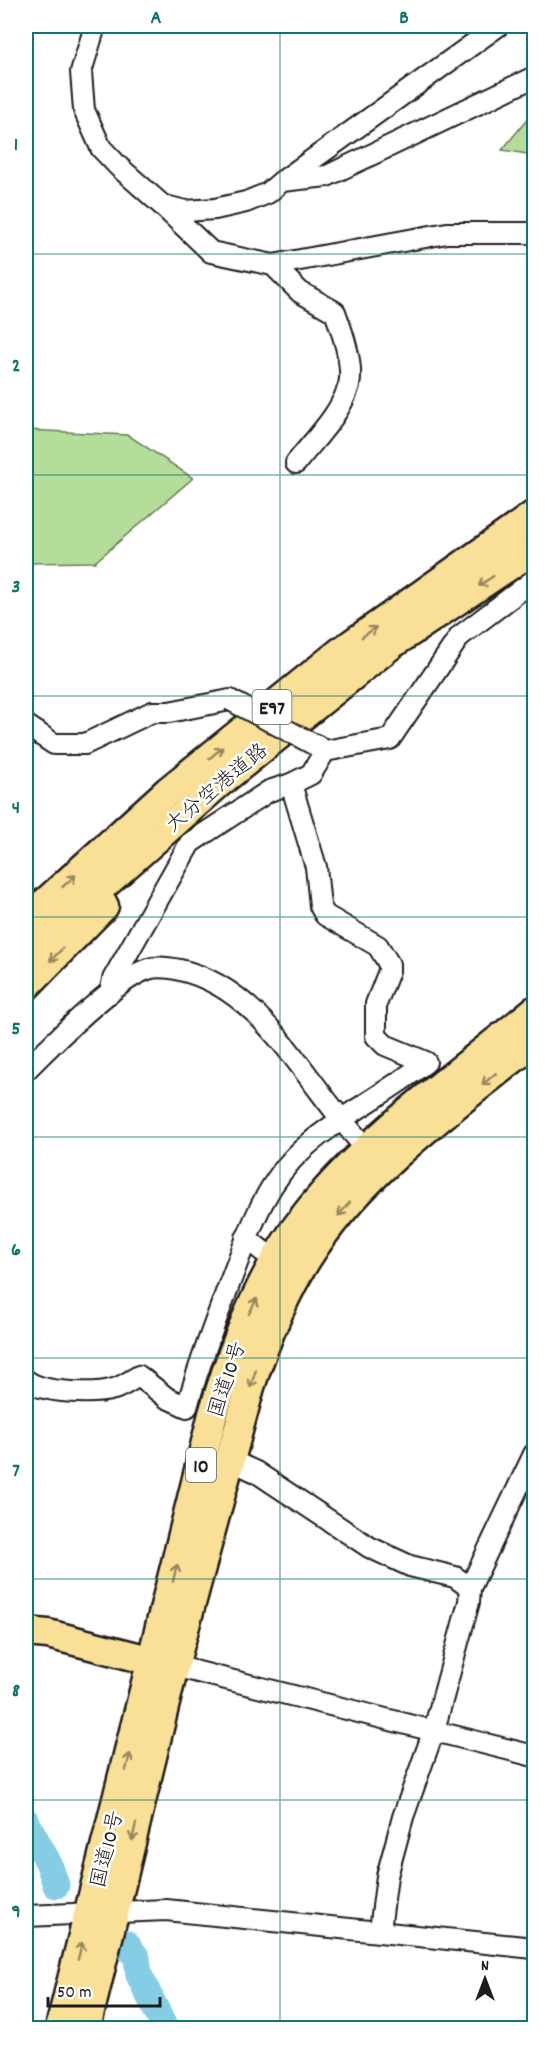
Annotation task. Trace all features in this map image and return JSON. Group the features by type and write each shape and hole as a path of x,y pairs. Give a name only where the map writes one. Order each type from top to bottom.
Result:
{"highway":[{"name":"大分空港道路","path":"26,920 168,791 339,653 534,515"},
{"name":"大分空港道路","path":"26,954 219,783 392,644 534,549"},
{"path":"26,986 174,839 392,644"},
{"name":"国道10号","path":"375,1158 534,1011"},
{"name":"国道10号","path":"164,1664 230,1460 286,1269 305,1215 375,1158 534,1042"},
{"name":"国道10号","path":"86,2028 103,1912 164,1664 213,1414 229,1360 286,1269"},
{"path":"26,1618 37,1633 164,1664"},
{"name":"国道10号","path":"60,2028 103,1912"}],"street":[{"path":"94,26 81,72 84,110 102,148 119,167 211,252 273,265 447,233 534,233"},
{"path":"162,205 185,211 215,209 261,196 498,26"},
{"path":"282,181 327,176 534,77"},
{"path":"273,265 300,292 335,312 346,344 349,384 336,411 296,463"},
{"path":"26,725 54,744 85,744 152,712 169,712 230,700 319,747 390,739 460,636 534,580"},
{"path":"110,993 113,979 190,843 269,791 311,774 319,747"},
{"path":"26,1380 31,1385 66,1392 114,1389 139,1376 167,1398 187,1407 203,1348 246,1238 269,1190 302,1150 340,1119 397,1086 426,1062 385,1045 376,1036 376,1004 389,971 389,964 378,946 325,915 320,906 316,867 291,784"},
{"path":"26,1070 110,993 148,969 172,968 189,972 221,986 266,1024 340,1119 375,1158"},
{"path":"246,1238 286,1269"},
{"path":"380,1930 387,1876 403,1817 434,1730 469,1602 470,1588 534,1455"},
{"path":"230,1460 256,1472 369,1547 410,1566 454,1577 470,1588"},
{"path":"164,1664 534,1756"},
{"path":"26,1916 166,1910 380,1930 534,1948"}],"green space":[{"path":"534,111 534,155 502,150"},
{"path":"26,430 128,435 193,478 95,562 26,563"}],"waterway":[{"path":"26,1821 49,1864 56,1885"},
{"path":"126,1943 137,1958 139,1975 165,2028"}]}
